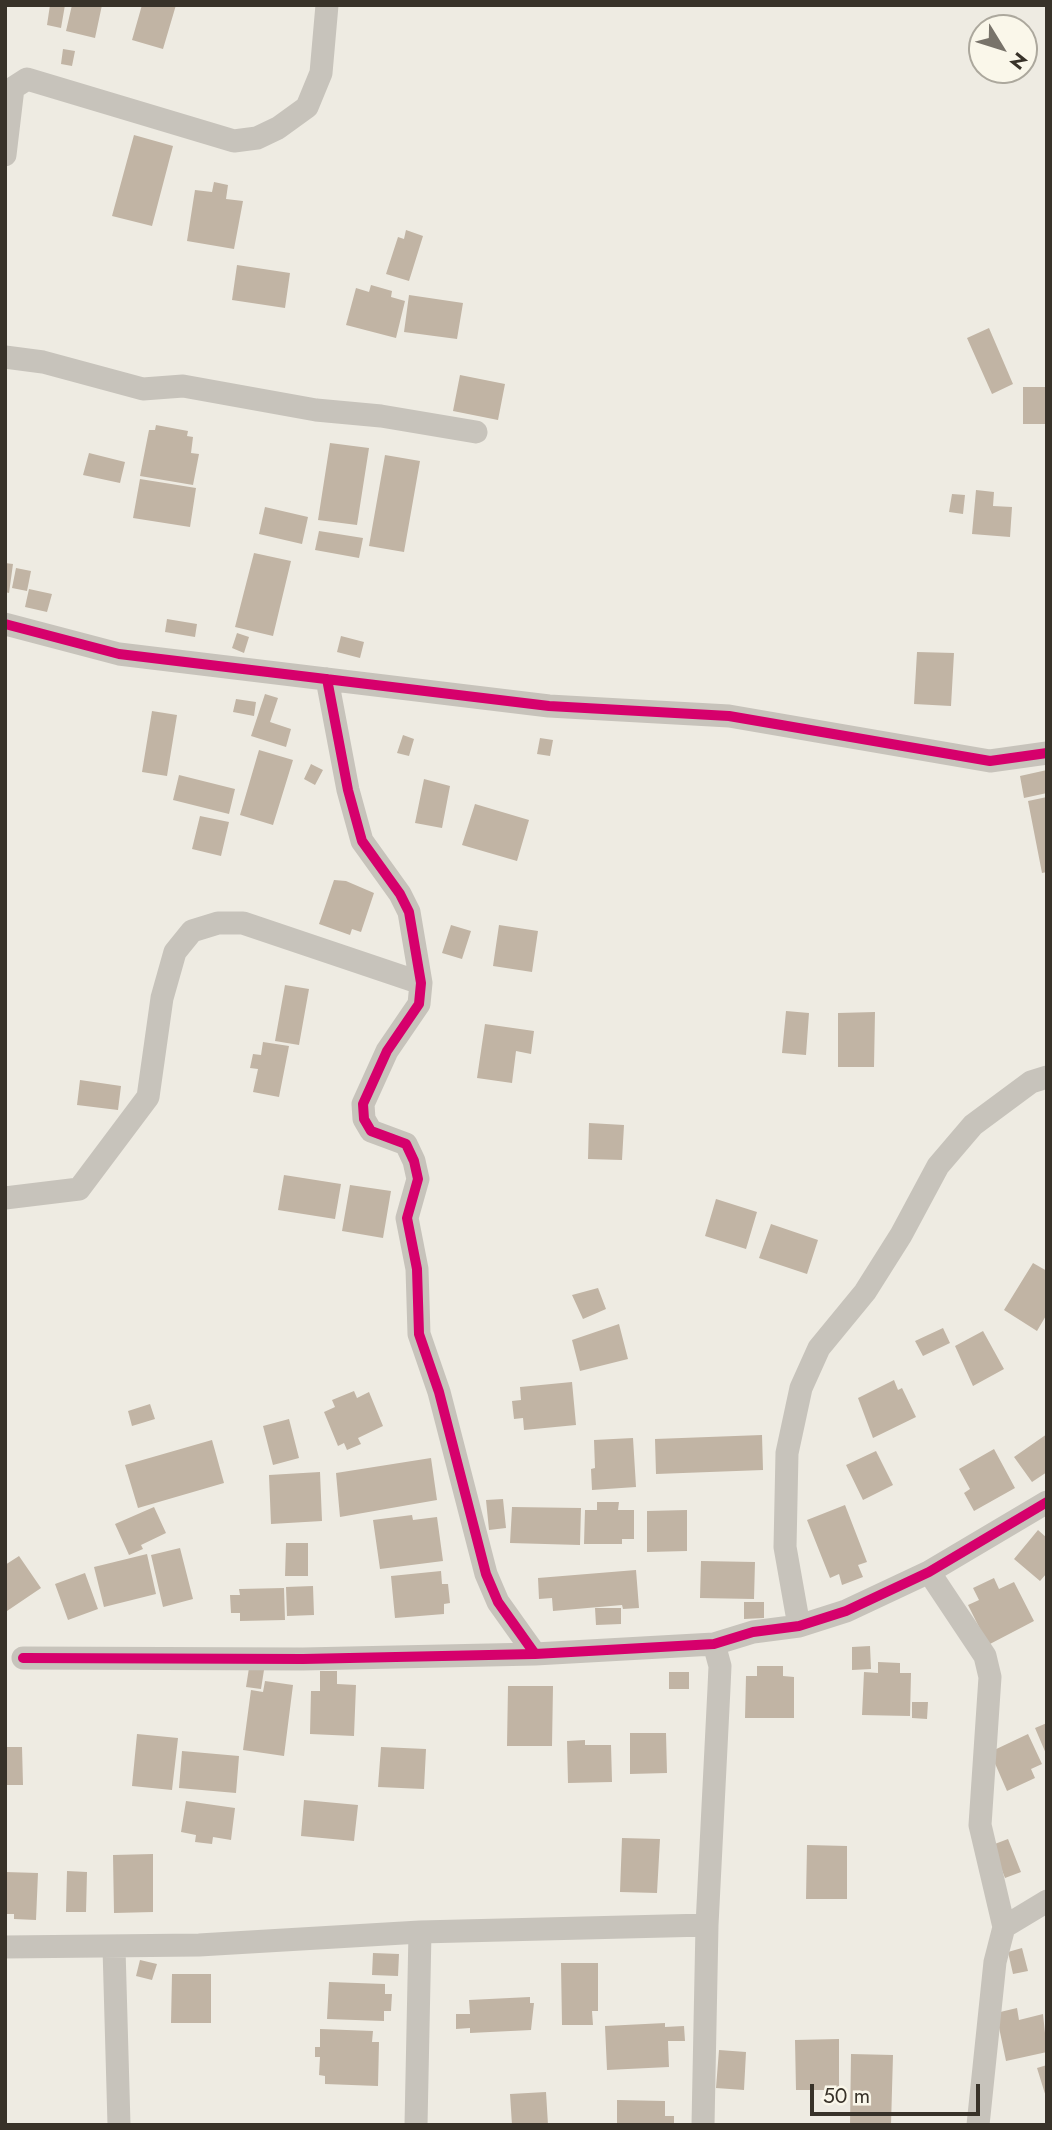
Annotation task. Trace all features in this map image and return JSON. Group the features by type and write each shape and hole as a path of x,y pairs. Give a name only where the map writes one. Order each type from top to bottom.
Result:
{"street":[{"path":"5,155 13,88 27,79 234,141 257,138 278,128 307,107 321,73 327,5"},
{"path":"5,357 43,362 143,389 183,386 316,410 381,416 476,432"},
{"path":"5,624 119,654 549,706 729,716 990,761 1047,753"},
{"path":"327,679 348,790 362,841 400,894 409,912 421,983 419,1004 387,1051 363,1104 364,1119 371,1131 406,1144 414,1161 418,1179 407,1218 417,1269 419,1334 439,1392 486,1574 498,1602 535,1654"},
{"path":"5,1198 79,1189 148,1097 162,998 175,952 191,931 218,923 243,923 421,983"},
{"path":"799,1626 785,1547 788,1453 801,1388 819,1348 865,1292 901,1235 938,1166 973,1125 1031,1082 1047,1077"},
{"path":"23,1658 303,1659 535,1654 713,1644 753,1632 799,1626 846,1611 929,1572 1047,1502"},
{"path":"929,1572 988,1664 987,1747 980,1825 1004,1927 995,1962 978,2125"},
{"path":"703,2125 707,1925 719,1689 719,1666 713,1644"},
{"path":"1004,1927 1047,1901"},
{"path":"5,1947 114,1948 420,1932 707,1925"},
{"path":"416,2125 420,1932"},
{"path":"114,1948 119,2125"}],"building":[{"path":"50,5 65,5 61,28 47,25"},
{"path":"72,5 102,5 95,38 66,31"},
{"path":"142,5 176,5 163,49 132,40"},
{"path":"63,49 75,51 72,66 61,64"},
{"path":"134,135 173,146 152,226 112,216"},
{"path":"214,182 228,185 226,199 243,201 234,249 187,241 195,190 212,192"},
{"path":"406,230 423,236 409,281 386,274 398,237 404,239"},
{"path":"237,265 290,273 285,308 232,300"},
{"path":"371,285 392,291 391,297 405,301 396,338 346,325 356,288 369,292"},
{"path":"409,295 463,303 457,339 404,332"},
{"path":"989,328 1013,384 992,394 967,338"},
{"path":"460,375 505,384 498,420 453,411"},
{"path":"1023,387 1047,387 1047,424 1023,424"},
{"path":"156,425 188,431 187,436 193,437 191,453 199,454 193,485 140,476 149,430 155,430"},
{"path":"330,443 369,448 357,525 318,520"},
{"path":"89,453 125,462 120,483 83,475"},
{"path":"385,455 420,461 404,552 369,546"},
{"path":"140,479 196,488 190,527 133,518"},
{"path":"976,490 994,492 993,506 1012,507 1010,537 972,534"},
{"path":"952,494 965,495 963,514 949,512"},
{"path":"265,507 308,517 302,544 259,534"},
{"path":"319,531 363,538 359,558 315,550"},
{"path":"254,553 291,561 273,636 235,627"},
{"path":"5,563 13,564 9,593 5,592"},
{"path":"16,568 31,571 27,591 12,588"},
{"path":"29,589 52,594 47,612 25,607"},
{"path":"167,619 197,624 195,637 165,632"},
{"path":"237,633 249,637 244,653 232,648"},
{"path":"341,636 364,642 360,658 337,652"},
{"path":"917,652 954,653 951,706 914,704"},
{"path":"265,694 278,698 270,722 291,729 286,747 251,736"},
{"path":"236,699 256,702 254,716 233,712"},
{"path":"152,711 177,715 167,776 142,772"},
{"path":"403,735 414,739 409,756 397,753"},
{"path":"540,738 553,740 550,756 537,754"},
{"path":"259,750 293,760 273,825 240,815"},
{"path":"311,764 323,770 315,785 304,779"},
{"path":"1047,770 1047,793 1024,798 1020,776"},
{"path":"179,775 235,789 229,814 173,800"},
{"path":"424,779 450,786 442,828 415,823"},
{"path":"1047,797 1047,872 1042,873 1028,801"},
{"path":"475,804 529,820 517,861 462,845"},
{"path":"200,816 229,822 221,856 192,849"},
{"path":"334,880 346,881 374,893 361,932 352,929 350,935 319,924"},
{"path":"451,925 471,931 462,959 442,953"},
{"path":"499,925 538,931 532,972 493,966"},
{"path":"285,985 309,989 299,1045 275,1041"},
{"path":"786,1011 809,1013 806,1055 782,1053"},
{"path":"875,1012 874,1067 838,1067 838,1013"},
{"path":"485,1024 534,1031 531,1054 516,1051 512,1083 477,1078"},
{"path":"263,1042 289,1046 279,1097 253,1092 258,1069 250,1068 253,1054 261,1055"},
{"path":"80,1080 121,1086 118,1110 77,1105"},
{"path":"589,1123 624,1125 622,1160 588,1159"},
{"path":"284,1175 341,1184 335,1219 278,1210"},
{"path":"350,1185 391,1191 383,1238 342,1231"},
{"path":"716,1199 757,1212 746,1249 705,1236"},
{"path":"771,1224 818,1240 807,1274 759,1258"},
{"path":"1033,1263 1047,1271 1047,1314 1037,1331 1004,1310"},
{"path":"598,1288 606,1309 583,1319 572,1295"},
{"path":"619,1324 628,1359 580,1371 572,1340"},
{"path":"943,1328 950,1343 923,1356 915,1341"},
{"path":"983,1331 1004,1369 973,1386 955,1346"},
{"path":"894,1380 898,1390 902,1388 916,1417 873,1438 858,1398"},
{"path":"572,1382 576,1425 524,1430 523,1418 514,1419 512,1401 521,1400 520,1387"},
{"path":"354,1391 357,1398 369,1392 383,1426 358,1438 361,1444 347,1450 344,1443 338,1446 324,1412 335,1407 332,1400"},
{"path":"150,1404 155,1419 132,1426 128,1411"},
{"path":"289,1419 299,1458 273,1465 263,1426"},
{"path":"1047,1434 1047,1472 1032,1482 1014,1457"},
{"path":"762,1435 763,1470 656,1474 655,1439"},
{"path":"633,1438 636,1487 592,1490 591,1469 595,1468 594,1440"},
{"path":"212,1440 224,1483 138,1508 125,1465"},
{"path":"994,1449 1015,1488 974,1511 964,1493 970,1489 959,1469"},
{"path":"876,1451 893,1485 863,1500 846,1465"},
{"path":"431,1458 437,1500 340,1517 336,1473"},
{"path":"320,1472 322,1521 271,1524 269,1475"},
{"path":"503,1499 506,1528 489,1530 486,1500"},
{"path":"597,1502 619,1502 618,1510 634,1510 634,1539 622,1539 622,1544 584,1544 585,1510 597,1510"},
{"path":"845,1505 867,1562 858,1565 863,1577 842,1585 839,1574 830,1578 807,1520"},
{"path":"154,1507 166,1533 141,1545 143,1549 129,1555 115,1524"},
{"path":"512,1507 581,1508 580,1545 510,1543"},
{"path":"687,1510 687,1551 647,1552 647,1511"},
{"path":"412,1515 413,1520 437,1517 443,1561 380,1569 373,1520"},
{"path":"1038,1530 1047,1538 1047,1573 1040,1581 1014,1559"},
{"path":"286,1543 308,1543 308,1576 285,1576"},
{"path":"180,1548 193,1599 163,1607 151,1555"},
{"path":"147,1554 156,1594 104,1607 94,1567"},
{"path":"19,1556 41,1588 7,1611 5,1565"},
{"path":"701,1561 755,1562 754,1599 700,1598"},
{"path":"636,1570 639,1608 623,1609 622,1605 553,1611 552,1598 539,1599 538,1578"},
{"path":"441,1571 442,1584 448,1584 450,1603 444,1604 444,1614 395,1618 391,1576"},
{"path":"85,1573 98,1609 68,1620 55,1584"},
{"path":"994,1578 999,1589 1014,1582 1034,1621 988,1645 968,1605 979,1600 973,1588"},
{"path":"313,1586 314,1615 287,1616 286,1587"},
{"path":"284,1588 285,1620 240,1621 240,1613 231,1613 230,1595 240,1595 239,1589"},
{"path":"744,1602 764,1602 764,1618 744,1619"},
{"path":"595,1608 621,1608 621,1624 596,1625"},
{"path":"870,1646 871,1669 852,1670 852,1647"},
{"path":"878,1662 900,1663 900,1673 911,1673 910,1716 862,1715 864,1672 878,1673"},
{"path":"757,1666 783,1666 783,1676 794,1677 794,1718 745,1718 746,1676 757,1676"},
{"path":"249,1668 264,1670 261,1689 246,1687"},
{"path":"320,1671 337,1671 337,1684 356,1685 354,1736 310,1734 311,1691 320,1691"},
{"path":"669,1672 689,1672 689,1689 669,1689"},
{"path":"265,1681 293,1685 284,1756 243,1750 251,1690 263,1692"},
{"path":"508,1686 553,1686 552,1746 507,1746"},
{"path":"912,1702 928,1702 927,1719 912,1718"},
{"path":"1047,1723 1047,1756 1035,1728"},
{"path":"630,1733 666,1733 667,1773 630,1774"},
{"path":"137,1734 178,1738 172,1790 132,1786"},
{"path":"1028,1734 1042,1764 1031,1769 1035,1778 1007,1791 990,1752"},
{"path":"585,1740 585,1745 611,1745 612,1782 568,1783 567,1741"},
{"path":"5,1747 22,1747 23,1785 5,1785"},
{"path":"381,1747 426,1749 424,1789 378,1787"},
{"path":"182,1751 239,1756 236,1793 179,1788"},
{"path":"304,1800 358,1805 354,1841 301,1836"},
{"path":"186,1801 235,1808 231,1840 213,1837 212,1844 195,1842 196,1835 181,1832"},
{"path":"622,1838 660,1839 657,1893 620,1892"},
{"path":"1008,1839 1021,1872 1005,1878 992,1845"},
{"path":"807,1845 847,1846 847,1899 806,1899"},
{"path":"153,1854 153,1912 114,1913 113,1855"},
{"path":"67,1871 87,1872 86,1912 66,1912"},
{"path":"5,1872 38,1873 36,1920 14,1919 14,1914 5,1914"},
{"path":"1022,1948 1028,1971 1013,1974 1008,1952"},
{"path":"373,1953 399,1954 398,1976 372,1975"},
{"path":"140,1960 157,1964 152,1980 136,1976"},
{"path":"561,1963 598,1963 598,2011 592,2011 593,2025 562,2025"},
{"path":"172,1974 211,1974 211,2023 171,2023"},
{"path":"329,1982 385,1984 385,1994 392,1994 391,2011 384,2011 384,2021 327,2019"},
{"path":"530,1997 530,2003 534,2003 531,2030 470,2033 470,2028 456,2029 456,2014 470,2014 469,2000"},
{"path":"1017,2008 1019,2020 1043,2014 1047,2052 1006,2061 996,2013"},
{"path":"665,2023 665,2027 684,2026 685,2041 668,2041 669,2067 607,2070 605,2026"},
{"path":"320,2029 373,2031 372,2042 379,2042 378,2086 325,2084 325,2076 319,2075 320,2057 315,2057 315,2047 320,2047"},
{"path":"839,2039 839,2090 796,2090 795,2040"},
{"path":"719,2050 746,2052 744,2090 716,2088"},
{"path":"851,2054 893,2055 891,2125 850,2125"},
{"path":"1047,2065 1047,2097 1046,2097 1037,2068"},
{"path":"546,2092 548,2125 512,2125 510,2094"},
{"path":"617,2100 665,2101 665,2116 674,2116 674,2125 617,2125"}],"cycle path":[{"path":"5,624 119,654 549,706 729,716 990,761 1047,753"},
{"path":"327,679 348,790 362,841 400,894 409,912 421,983 419,1004 387,1051 363,1104 364,1119 371,1131 406,1144 414,1161 418,1179 407,1218 417,1269 419,1334 439,1392 486,1574 498,1602 535,1654"},
{"path":"23,1658 303,1659 535,1654 714,1644 753,1632 799,1626 846,1611 929,1572 1047,1502"}]}
